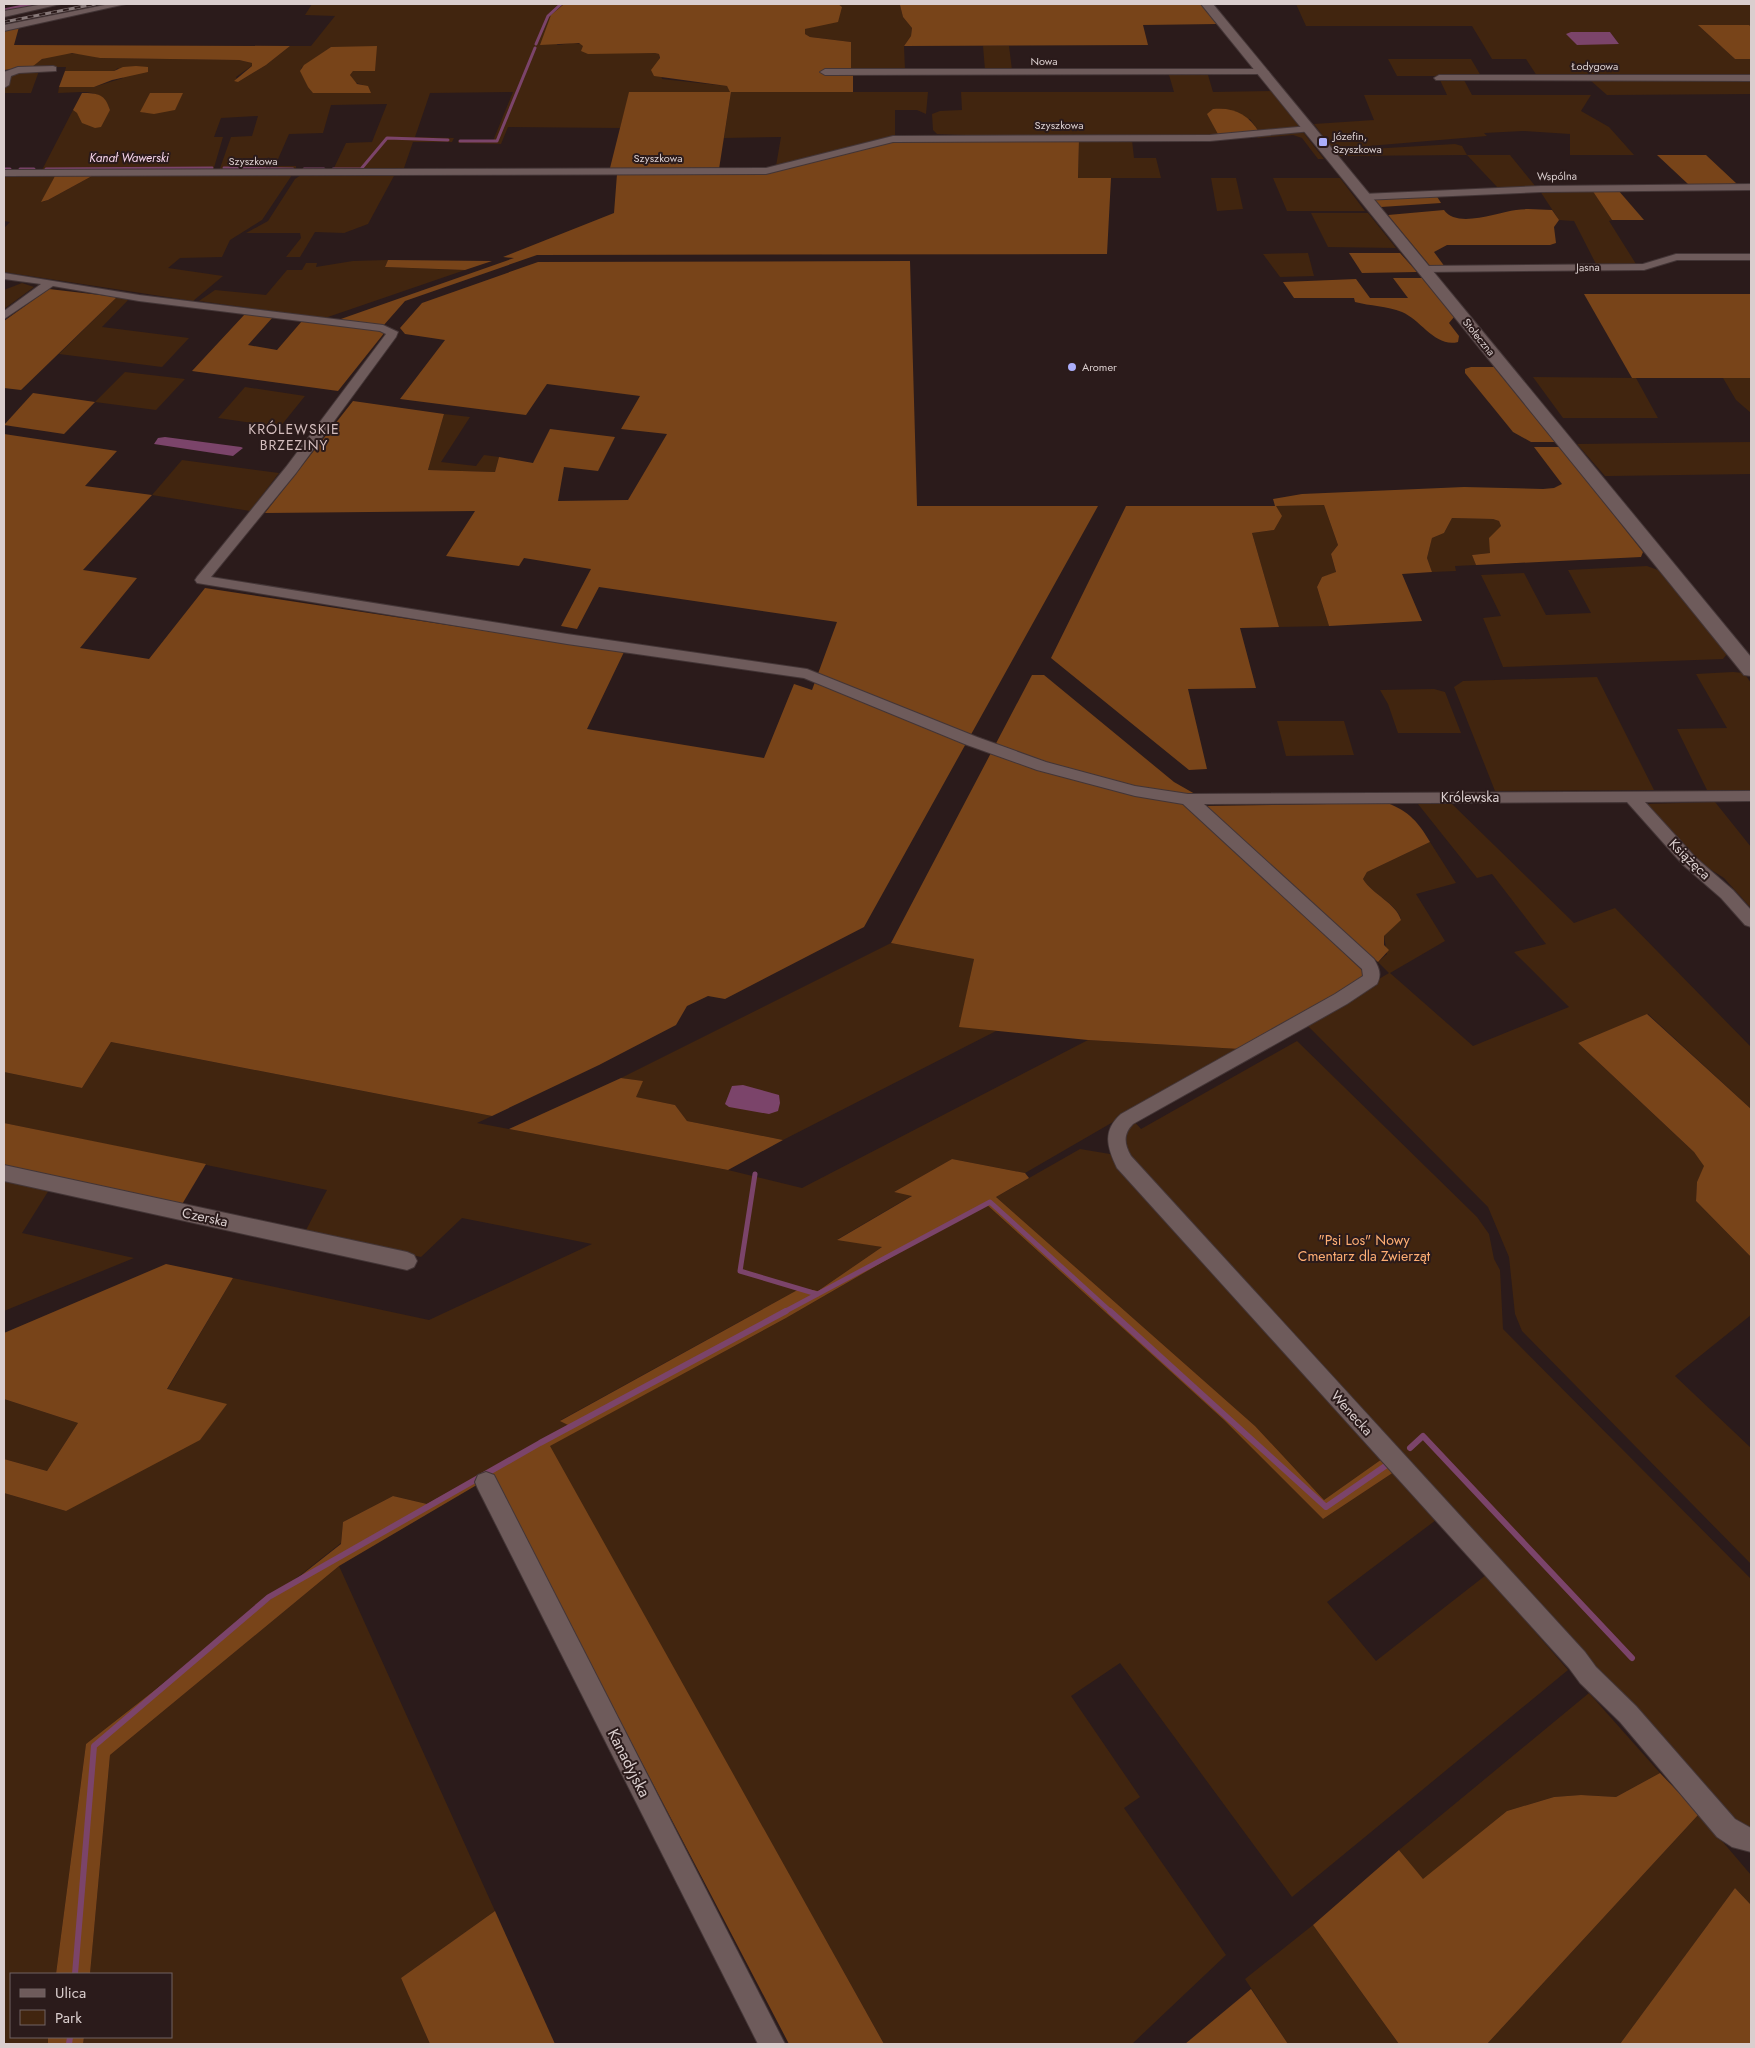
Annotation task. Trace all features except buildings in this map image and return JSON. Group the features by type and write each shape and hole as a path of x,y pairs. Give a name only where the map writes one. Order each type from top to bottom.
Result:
{"street":[{"path":"4,14 56,4"},
{"path":"4,28 122,4"},
{"name":"Stołeczna","path":"1207,4 1751,670"},
{"path":"4,85 6,75 14,71 53,69"},
{"name":"Nowa","path":"825,72 1264,72"},
{"name":"Łodygowa","path":"1439,78 1751,78"},
{"name":"Szyszkowa","path":"4,173 298,173 491,170 766,171 893,139 1210,138 1309,129"},
{"name":"Wspólna","path":"1363,197 1540,189 1751,187"},
{"name":"Jasna","path":"1423,269 1644,267 1676,257 1751,257"},
{"path":"4,276 51,282"},
{"path":"4,316 51,282"},
{"name":"Królewska","path":"51,282 138,298 383,328 392,332 387,343 319,433 202,580 567,639 807,674 972,741 1042,766 1135,791 1188,799 1751,796"},
{"name":"Książęca","path":"1630,796 1689,861 1727,894 1751,921"},
{"name":"Wenecka","path":"1188,799 1368,964 1372,971 1372,979 1341,999 1127,1118 1118,1129 1115,1141 1124,1162 1577,1660 1588,1675 1628,1714 1726,1828 1742,1838 1751,1840"},
{"name":"Czerska","path":"4,1173 407,1261"},
{"name":"Kanadyjska","path":"486,1482 772,2044"}],"green space":[{"path":"312,4 745,4 563,5 557,45 573,43 659,54 662,79 727,86 731,92 630,92 620,128 508,127 501,144 458,143 459,140 493,141 513,92 430,93 415,137 454,138 452,142 413,142 404,168 333,170 346,143 372,142 387,104 331,105 323,133 289,134 275,166 296,166 296,171 219,171 231,137 252,136 258,116 221,118 214,137 223,137 213,171 42,170 73,110 77,113 110,110 106,102 96,94 89,92 58,93 59,87 94,87 123,78 118,68 114,71 65,71 66,67 32,67 39,61 55,55 73,53 100,58 239,60 252,63 253,65 236,77 238,82 266,65 290,46 311,46 335,16 305,15","holes":["331,47 353,71 350,75 353,82 363,85 308,87 301,68","182,93 173,110 143,113"]},
{"path":"773,4 1100,4 900,5 903,17 912,28 911,36 904,46 905,70 851,70 851,42 810,37 805,34 805,29 820,25"},
{"path":"1296,4 1751,4 1751,27 1699,26 1735,59 1751,59 1751,76 1537,76 1526,59 1492,59 1472,26 1306,26","holes":["1571,32 1610,32 1619,44"]},
{"path":"983,46 1009,46 1012,70 985,70"},
{"path":"1388,59 1471,59 1481,76 1397,76"},
{"path":"39,71 31,93 4,93 7,80 15,74"},
{"path":"1169,75 1208,75 1213,92 1271,91 1300,127 1259,132 1250,119 1219,136 965,135 937,134 933,130 932,114 940,111 962,110 961,92 1174,92"},
{"path":"1440,80 1464,80 1472,95 1591,95 1581,111 1609,127 1634,155 1570,155 1570,134 1523,131 1484,133 1487,136 1333,149 1314,124 1374,120 1364,95 1447,95"},
{"path":"1590,80 1751,80 1751,94 1607,95"},
{"path":"731,92 928,92 926,114 917,110 895,110 895,136 776,166 781,137 724,138"},
{"path":"1303,132 1324,159 1318,159 1302,138 1293,135 1258,138 1256,136"},
{"path":"1079,139 1132,140 1134,158 1156,158 1161,178 1078,178"},
{"path":"1455,144 1462,146 1467,155 1339,156 1336,151"},
{"path":"1467,155 1510,155 1536,187 1498,188"},
{"path":"395,174 368,224 344,233 315,232 300,257 286,257 301,238 300,233 246,233 268,221 295,179 301,175"},
{"path":"292,175 262,220 230,240 222,257 180,258 168,268 223,276 193,301 4,272 4,228 10,222 4,221 4,176 55,176 42,202 92,176"},
{"path":"1211,178 1236,178 1243,209 1217,211"},
{"path":"1273,178 1340,178 1365,211 1287,211"},
{"path":"1592,190 1612,220 1609,221 1636,264 1596,264 1574,221 1559,220 1540,191"},
{"path":"1311,213 1368,213 1396,248 1328,247"},
{"path":"1308,253 1314,276 1280,277 1263,254"},
{"path":"388,260 385,267 465,270 325,318 199,301 215,290 266,295 287,270 302,270 306,263 317,263 316,267 353,261"},
{"path":"22,283 34,287 4,309 4,290"},
{"path":"117,297 129,299 102,327 189,338 162,367 59,354"},
{"path":"125,372 185,379 156,410 95,402"},
{"path":"1533,377 1636,378 1658,418 1563,418"},
{"path":"1723,378 1751,378 1751,413 1736,400"},
{"path":"245,387 305,396 280,427 218,418"},
{"path":"444,414 470,417 441,462 476,466 484,455 499,457 495,472 428,470"},
{"path":"1751,442 1751,474 1610,476 1605,476 1577,444"},
{"path":"182,460 279,473 250,511 152,495"},
{"path":"1324,505 1338,545 1331,554 1336,573 1322,577 1317,587 1329,626 1279,627 1252,533 1274,530 1275,506"},
{"path":"1452,518 1493,519 1499,521 1501,526 1490,553 1472,555 1476,565 1455,566 1456,571 1432,572 1427,558 1432,538 1444,533"},
{"path":"1647,566 1658,570 1727,654 1723,659 1503,667 1483,618 1501,616 1481,575 1524,573 1546,615 1591,613 1568,570"},
{"path":"1744,673 1751,683 1751,790 1707,790 1677,729 1727,728 1696,674"},
{"path":"1597,677 1654,790 1495,791 1454,687 1463,681"},
{"path":"1434,689 1445,692 1461,733 1398,733 1388,704 1380,690"},
{"path":"1277,721 1344,721 1354,755 1286,756"},
{"path":"1715,802 1751,847 1751,908 1724,878 1702,864 1646,804"},
{"path":"1418,804 1452,804 1574,923 1615,908 1751,1047 1751,1109 1648,1014 1578,1043 1694,1152 1705,1166 1697,1182 1696,1201 1751,1257 1751,1315 1675,1376 1751,1448 1751,1564 1522,1331 1515,1314 1509,1257 1488,1207 1305,1023 1389,973 1378,962 1387,954 1384,936 1401,919 1394,908 1372,890 1363,879 1367,872 1430,842 1456,883 1416,894 1445,941 1390,973 1473,1046 1569,1007 1514,952 1546,944 1492,874 1477,878"},
{"path":"891,943 974,959 960,1026 996,1031 783,1140 687,1121 675,1105 635,1097 642,1081 621,1078"},
{"path":"1088,1040 1239,1049 1025,1173 952,1159 894,1192 913,1195 838,1239 882,1247 818,1291 801,1288 561,1420 569,1425 427,1504 393,1496 343,1522 341,1543 86,1744 56,1973 10,1973 10,2038 48,2038 48,2044 4,2044 4,1493 66,1511 167,1390 233,1278 429,1320 592,1244 462,1218 421,1257 305,1232 327,1190 4,1123 4,1072 82,1088 111,1042 492,1116 477,1123 728,1170 802,1188"},
{"name":"\"Psi Los\" Nowy Cmentarz dla Zwierząt","path":"1297,1041 1477,1217 1489,1234 1494,1259 1500,1270 1503,1329 1751,1579 1751,1830 1745,1830 1727,1821 1124,1154 1120,1131 1132,1119 1141,1129"},
{"path":"1080,1149 1110,1154 1382,1459 1324,1500 1255,1426 996,1197"},
{"path":"4,1181 49,1190 22,1233 134,1258 4,1311"},
{"path":"985,1203 1224,1420 1323,1519 1394,1472 1436,1520 1327,1602 1376,1661 1486,1575 1568,1670 1292,1897 1120,1663 1071,1696 1140,1797 1124,1808 1226,1955 1132,2044 884,2044 549,1446 786,1318"},
{"path":"4,1399 78,1423 47,1471 4,1459"},
{"path":"339,1566 495,1911 401,1978 430,2044 83,2044 84,2038 172,2038 172,1973 90,1973 110,1755"},
{"path":"1589,1693 1660,1773 1616,1797 1581,1795 1554,1797 1507,1811 1423,1880 1399,1850"},
{"path":"1699,1814 1751,1875 1751,1905 1735,1888 1620,2044 1487,2044"},
{"path":"1313,1925 1399,2044 1288,2044 1245,1979"}],"shaded area":[{"path":"838,4 842,7 838,22 805,29 805,34 810,37 851,42 851,70 824,70 823,74 853,74 853,92 731,92 719,169 610,168 629,92 730,92 727,86 654,76 651,70 660,58 659,54 655,53 588,54 581,51 583,46 579,43 540,45 551,15 563,5"},
{"path":"1201,4 1217,24 1143,25 1148,45 904,46 911,36 912,28 903,17 900,5"},
{"path":"1698,25 1749,25 1751,27 1751,59 1735,59"},
{"path":"19,27 14,45 290,46 266,65 238,82 234,81 252,66 252,63 239,60 100,58 72,53 42,59 32,67 4,70 4,30"},
{"path":"1571,32 1610,32 1619,44 1577,45 1566,34"},
{"path":"377,46 375,71 353,71 350,75 357,84 368,86 371,93 313,93 300,71 304,65 331,47"},
{"path":"123,67 148,67 148,72 112,80 94,87 59,87 65,71 114,71"},
{"path":"82,93 97,94 106,101 110,110 101,127 95,128 82,123 77,113 73,110"},
{"path":"150,93 183,93 175,110 154,114 140,112"},
{"path":"1213,109 1227,109 1240,113 1259,132 1219,136 1207,114"},
{"path":"898,139 1079,139 1078,178 1111,178 1107,254 537,255 405,301 383,326 338,320 514,258 503,257 614,213 617,174 678,174 681,171 766,172"},
{"path":"1657,155 1706,155 1737,184 1688,184"},
{"path":"55,176 92,176 41,202"},
{"path":"1592,190 1618,190 1644,220 1612,220"},
{"path":"1436,195 1441,203 1381,207 1373,198"},
{"path":"1520,209 1552,210 1559,220 1554,227 1556,243 1550,245 1447,245 1434,252 1445,267 1431,267 1388,215 1444,210 1450,216 1468,219"},
{"path":"1349,253 1400,253 1417,272 1362,273"},
{"path":"388,260 492,261 465,270 385,267"},
{"path":"910,261 917,506 1098,506 864,927 725,999 708,996 687,1006 676,1025 599,1065 492,1116 111,1042 82,1088 4,1072 4,434 117,451 85,486 152,495 83,570 137,578 80,648 149,659 205,588 624,652 587,729 764,758 794,684 812,690 837,622 599,587 577,629 561,626 591,569 524,558 519,566 446,556 475,511 265,513 353,401 444,414 428,470 495,472 499,457 533,463 550,429 615,437 598,471 564,467 558,501 628,500 667,434 621,429 640,396 547,384 526,415 400,399 445,340 405,334 400,328 422,303 538,262"},
{"path":"1393,278 1422,278 1454,317 1449,323 1459,336 1458,342 1450,343 1443,341 1402,312 1355,302 1354,298 1294,298 1283,282 1356,279 1370,298 1408,298"},
{"path":"49,289 117,297 21,390 4,388 4,321"},
{"path":"1584,294 1751,294 1751,378 1632,378"},
{"path":"245,314 273,317 248,345 277,350 302,321 385,332 338,391 192,371"},
{"path":"1471,367 1494,367 1555,442 1531,442 1513,432 1465,373 1465,369"},
{"path":"33,393 95,402 64,434 4,425"},
{"path":"165,437 243,448 233,456 154,444 158,438"},
{"path":"1534,447 1560,447 1643,552 1641,557 1476,565 1472,555 1490,553 1489,538 1501,526 1499,521 1493,519 1452,518 1444,533 1432,538 1427,558 1432,572 1402,574 1422,621 1329,626 1317,587 1322,577 1336,572 1331,554 1338,545 1324,505 1276,506 1282,516 1274,530 1252,533 1279,627 1240,628 1256,688 1188,689 1207,769 1189,770 1051,658 1126,506 1275,506 1273,499 1302,494 1464,487 1543,489 1554,488 1562,484"},
{"path":"1032,675 1044,675 1174,782 1195,794 1176,793 1368,976 1239,1049 1088,1040 959,1027 974,959 891,943"},
{"path":"1387,803 1413,818 1430,842 1367,872 1363,879 1372,890 1394,909 1401,920 1384,936 1384,945 1389,950 1378,962 1252,853 1204,806"},
{"path":"1647,1014 1751,1109 1751,1257 1696,1201 1697,1182 1704,1166 1694,1152 1578,1043"},
{"path":"621,1078 643,1081 636,1097 675,1105 687,1121 783,1140 728,1170 509,1129"},
{"path":"743,1085 779,1095 778,1111 769,1114 729,1107 725,1104 732,1086"},
{"path":"4,1123 206,1164 181,1206 4,1168"},
{"path":"952,1159 1025,1173 1029,1178 996,1197 1255,1426 1324,1500 1382,1459 1394,1472 1323,1519 1224,1420 985,1203 786,1318 550,1446 884,2044 789,2044 492,1476 339,1566 110,1755 90,1973 56,1973 86,1744 341,1544 343,1522 393,1496 427,1504 568,1425 560,1421 801,1288 818,1291 882,1247 837,1240 912,1196 894,1192"},
{"path":"166,1264 233,1278 167,1389 227,1404 200,1440 66,1511 4,1493 4,1459 47,1471 78,1423 4,1399 4,1333"},
{"path":"1660,1773 1699,1814 1487,2044 1399,2044 1313,1925 1399,1850 1423,1879 1507,1811 1554,1797 1581,1795 1616,1797"},
{"path":"1735,1888 1751,1905 1751,2044 1620,2044"},
{"path":"495,1911 555,2044 430,2044 401,1978"},
{"path":"1251,1989 1288,2044 1185,2044"},
{"path":"48,2038 84,2038 83,2044 48,2044"}],"waterway":[{"path":"4,10 32,4"},
{"name":"Kanał Wawerski","path":"536,44 548,16 561,4"},
{"name":"Kanał Wawerski","path":"460,141 497,141 535,48"},
{"name":"Kanał Wawerski","path":"333,169 361,169 387,138 448,140"},
{"name":"Kanał Wawerski","path":"46,169 212,168"},
{"name":"Kanał Wawerski","path":"224,168 293,169"},
{"name":"Kanał Wawerski","path":"4,169 10,169"},
{"name":"Kanał Wawerski","path":"20,169 34,169"},
{"name":"Kanał Wawerski","path":"304,169 324,169"},
{"path":"755,1174 740,1271 817,1294"},
{"path":"784,1312 990,1202 1111,1312"},
{"path":"75,1973 94,1746 269,1597 540,1443 786,1311"},
{"path":"1110,1311 1326,1507 1391,1462"},
{"path":"1410,1448 1423,1436 1632,1658"},
{"path":"69,2044 70,2038"}],"railway":[{"path":"4,22 95,4"}],"place":[{"name":"Józefin, Szyszkowa","path":"1323,142"},
{"name":"Aromer","path":"1072,367"}],"district":[{"name":"KRÓLEWSKIE BRZEZINY","path":"294,438"}]}
